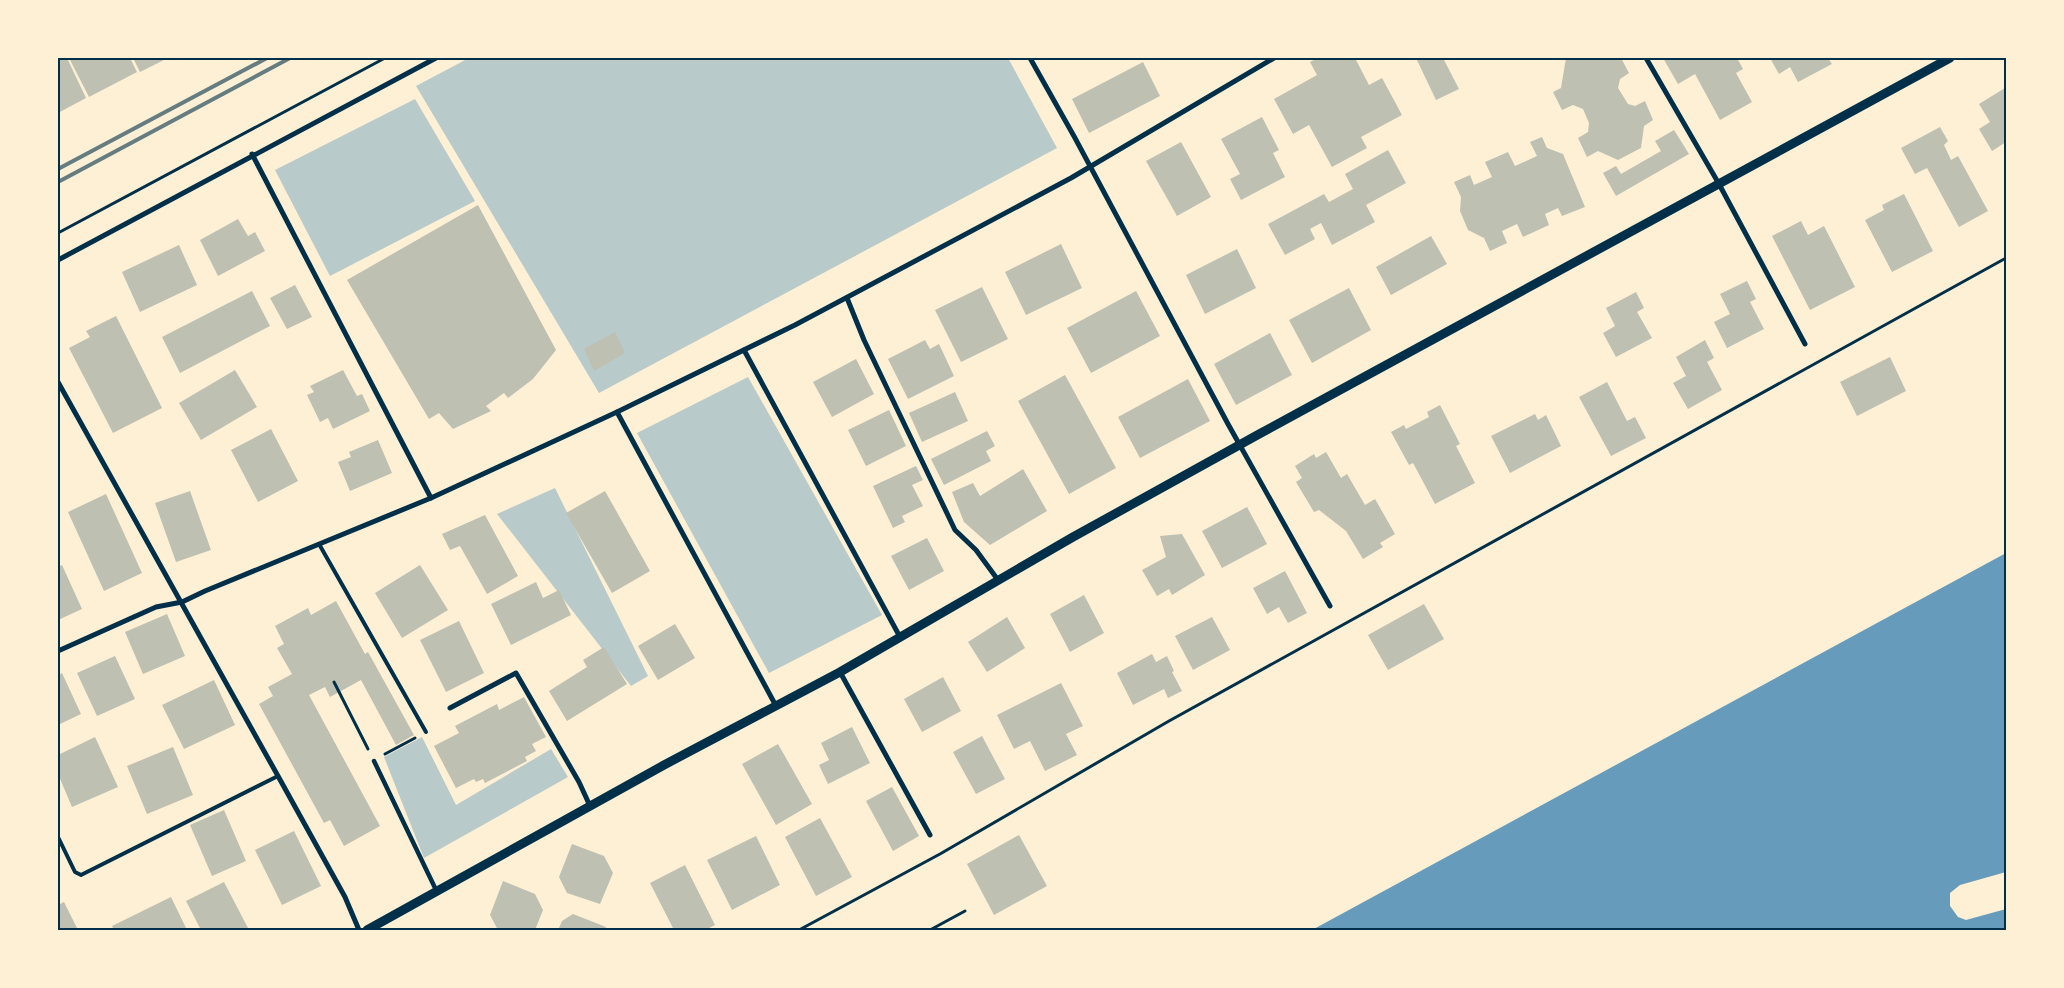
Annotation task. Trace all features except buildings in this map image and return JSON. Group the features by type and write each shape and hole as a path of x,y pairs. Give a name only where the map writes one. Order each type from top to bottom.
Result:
{"street":[{"path":"58,260 252,154 436,58"},
{"path":"1030,58 1240,446 1330,606"},
{"path":"58,651 156,607 182,602 432,498 617,412 847,298 1013,210 1274,58"},
{"path":"1646,58 1719,184 1805,344"},
{"path":"367,930 840,672 998,580 1240,446 1950,58"},
{"path":"252,154 432,498"},
{"path":"847,298 864,340 955,530 976,550 998,580"},
{"path":"744,350 900,637"},
{"path":"58,382 345,897 359,930"},
{"path":"617,412 776,706"},
{"path":"840,672 930,835"},
{"path":"450,708 516,673 579,782 590,807"},
{"path":"374,760 437,892"}],"lane":[{"path":"319,544 426,732"},
{"path":"58,837 75,872 81,875 278,776"}],"path":[{"path":"58,233 385,58"},
{"path":"799,930 932,859 1169,721 2006,258"},
{"path":"334,682 369,750"},
{"path":"382,757 418,737"},
{"path":"930,930 965,911"}],"shaded area":[{"path":"469,58 1008,58 1057,148 599,393 416,86"},
{"path":"415,99 475,201 330,276 275,170"},
{"path":"748,377 882,615 769,673 637,433"},
{"path":"555,488 648,676 631,686 497,514"},
{"path":"422,737 456,805 551,749 568,777 424,858 384,757"}],"water":[{"path":"2006,553 2006,930 1312,930"}],"pier":[{"path":"2006,872 2006,909 1966,920 1958,917 1950,906 1950,893 1960,885"}],"railway":[{"path":"58,169 267,58"},
{"path":"58,182 290,58"}]}
